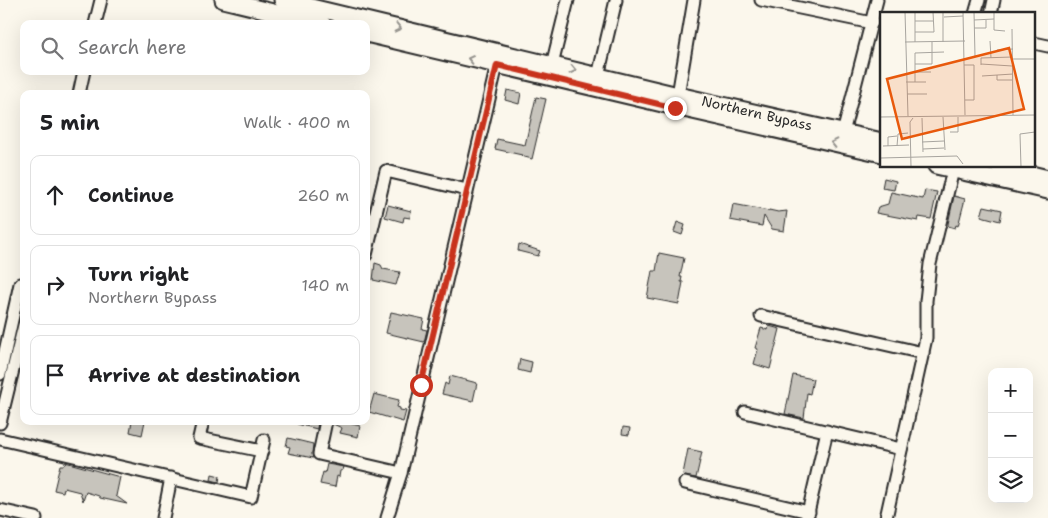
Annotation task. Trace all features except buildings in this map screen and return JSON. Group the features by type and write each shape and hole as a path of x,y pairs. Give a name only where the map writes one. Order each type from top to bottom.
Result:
{"main road":[{"path":"223,0 307,20"},
{"name":"Northern Bypass","path":"282,0 365,20"},
{"name":"Northern Bypass","path":"370,21 678,95 880,153"},
{"name":"Northern Bypass","path":"370,35 497,65 793,128 843,133 880,141"},
{"path":"944,168 1048,191"},
{"path":"1006,168 1048,178"}],"street":[{"path":"96,20 101,0"},
{"path":"552,65 568,0"},
{"path":"598,76 616,0"},
{"path":"678,95 694,0"},
{"path":"760,0 872,23"},
{"path":"843,133 877,0"},
{"path":"387,518 401,473 497,65"},
{"path":"80,90 83,75"},
{"path":"886,518 926,338 926,301 930,264 953,170"},
{"path":"370,238 386,171 467,190"},
{"path":"0,423 20,298 20,284"},
{"path":"761,316 923,353"},
{"path":"9,371 20,337"},
{"path":"745,412 901,449"},
{"path":"0,439 251,497 263,445 199,438 202,425"},
{"path":"325,425 319,454 401,473"},
{"path":"685,483 808,515 827,431"},
{"path":"162,518 171,478"},
{"path":"0,510 36,518"}],"route":[{"path":"421,385 497,65 675,108"}]}
